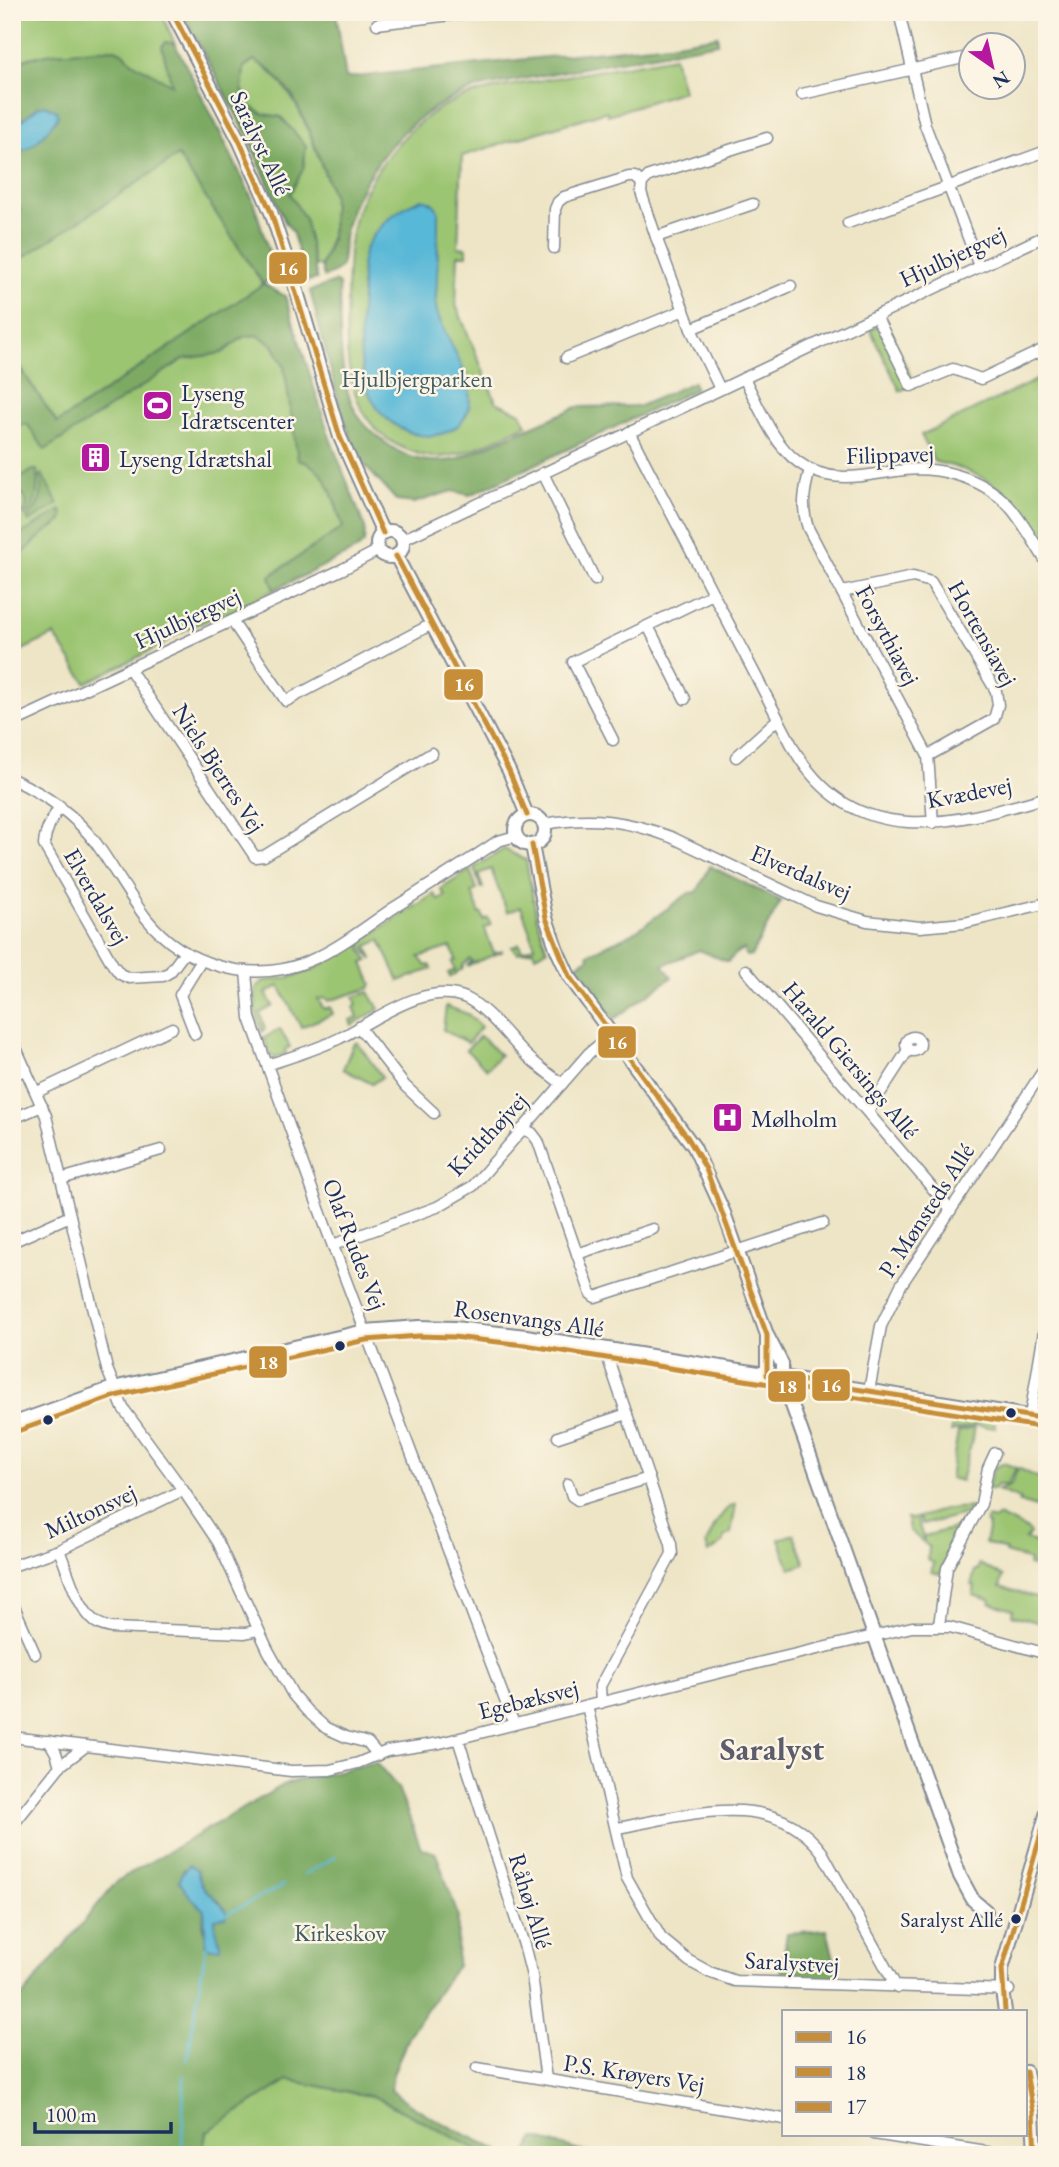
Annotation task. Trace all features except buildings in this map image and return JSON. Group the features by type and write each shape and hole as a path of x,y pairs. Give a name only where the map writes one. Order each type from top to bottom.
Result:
{"street":[{"name":"Saralyst Allé","path":"172,12 240,142 271,212 340,437 383,533"},
{"path":"377,24 475,12"},
{"path":"899,12 925,125 979,266"},
{"path":"802,94 958,59"},
{"path":"720,389 691,329 656,237 641,192 642,183 649,176 767,138"},
{"path":"848,223 1046,151"},
{"path":"554,247 555,209 564,197 629,177 635,177 642,183"},
{"path":"656,237 754,204"},
{"name":"Hjulbjergvej","path":"402,540 1047,235"},
{"path":"691,329 792,286"},
{"path":"566,358 684,310"},
{"path":"876,316 911,386 945,370 954,369 981,379 1040,351"},
{"name":"Filippavej","path":"744,378 777,440 790,456 810,470 842,478 914,469 957,475 987,489 1007,504 1024,524 1047,564"},
{"name":"Kvædevej","path":"629,432 804,767 828,794 875,817 911,823 947,822 1047,797"},
{"name":"Forsythiavej","path":"810,470 803,496 808,528 928,756 933,823"},
{"path":"543,473 595,580"},
{"path":"394,532 402,540 401,551 396,556 388,557 379,550 378,539 383,533 394,532"},
{"name":"Hjulbjergvej","path":"12,723 379,550"},
{"path":"396,556 509,771 527,815"},
{"name":"Hortensiavej","path":"842,592 913,577 931,582 993,684 999,705 994,719 928,756"},
{"path":"613,740 573,662 713,594"},
{"path":"232,621 286,701 432,624"},
{"path":"648,626 685,699"},
{"name":"Niels Bjerres Vej","path":"128,668 255,857 264,856 432,752"},
{"path":"736,757 778,719"},
{"name":"Elverdalsvej","path":"12,779 60,806 94,840 158,932 201,961 247,971 275,970 312,960 498,841 516,836"},
{"name":"Elverdalsvej","path":"60,806 49,824 44,845 120,974 129,978 163,976 185,952"},
{"path":"527,815 537,816 544,824 541,840 532,845 520,842 516,836 515,825 527,815"},
{"name":"Elverdalsvej","path":"544,824 569,820 607,820 639,825 671,837 816,906 867,921 920,927 964,923 1047,904"},
{"path":"532,845 545,918 569,976 694,1147 712,1182 767,1335 782,1364 782,1377 960,1876 973,1900 986,1911"},
{"path":"195,1034 180,995 201,961"},
{"name":"Harald Giersings Allé","path":"746,970 951,1210"},
{"name":"Olaf Rudes Vej","path":"247,971 250,1018 514,1724"},
{"path":"267,1065 322,1046 395,1007 433,995 457,996 477,1005 526,1056 562,1084"},
{"path":"359,1027 405,1086 434,1113"},
{"path":"37,1092 172,1028"},
{"name":"Kridthøjvej","path":"333,1245 436,1207 462,1194 484,1175 589,1054 611,1035"},
{"path":"12,1039 42,1106 113,1388 123,1408 218,1542 280,1674 307,1712 326,1728 368,1743 378,1755"},
{"path":"868,1112 908,1050"},
{"name":"P. Mønsteds Allé","path":"869,1391 881,1325 901,1285 1047,1065"},
{"path":"12,1076 26,1069"},
{"path":"12,1119 42,1106"},
{"path":"522,1129 532,1133 538,1141 591,1294 600,1297 823,1223"},
{"path":"61,1179 161,1150"},
{"path":"12,1242 70,1216"},
{"path":"577,1254 653,1229"},
{"path":"1030,1416 1047,1313"},
{"name":"Rosenvangs Allé","path":"12,1424 113,1388 365,1331 419,1327 526,1336 1047,1419"},
{"path":"767,1335 767,1375"},
{"path":"601,1703 600,1686 672,1555 671,1544 605,1349"},
{"path":"558,1437 627,1414"},
{"path":"939,1625 947,1568 981,1504 988,1468 995,1453"},
{"path":"568,1484 572,1496 578,1500 649,1478"},
{"name":"Miltonsvej","path":"12,1566 60,1550 183,1490"},
{"path":"60,1550 82,1605 90,1618 98,1624 111,1628 245,1633 258,1630"},
{"path":"12,1602 35,1654"},
{"name":"Egebæksvej","path":"12,1737 291,1772 330,1770 358,1763 387,1751 458,1739 912,1627 939,1625 964,1630 1047,1654"},
{"name":"Saralystvej","path":"587,1706 627,1878 661,1938 689,1961 735,1982 1005,1991"},
{"name":"Råhøj Allé","path":"458,1739 524,1945 532,1976 546,2079"},
{"path":"49,1741 60,1766"},
{"path":"12,1825 60,1766 86,1746"},
{"path":"617,1828 709,1812 732,1811 764,1814 805,1832 822,1852 897,1988"},
{"path":"1005,2010 1007,1955 1047,1812"},
{"path":"1005,1991 1012,2010"},
{"name":"P.S. Krøyers Vej","path":"477,2068 782,2119"},
{"path":"1028,2083 1033,2112 1035,2155"},
{"path":"886,2136 1004,2155"}],"green space":[{"path":"12,12 161,12 175,44 166,42 173,86 115,49 52,53 12,62"},
{"path":"182,12 336,12 346,78 670,44 718,36 718,43 485,86 431,110 401,134 376,164 355,202 347,224 341,265 324,277 321,266 332,238 333,196 310,132 292,95 270,70 254,60 244,67 242,88 247,104 263,114 281,117 306,146 303,169 290,194 305,219 317,279 307,281 292,231 285,222 246,133"},
{"path":"166,42 175,44 253,200 276,275 263,284 178,156 12,265 12,219 20,211 12,190 12,152 22,152 38,107 12,128 12,62 52,53 115,49 172,85 162,47"},
{"name":"Hjulbjergparken","path":"674,57 683,91 608,115 607,111 462,156 458,247 467,248 467,255 458,255 456,305 496,402 521,413 527,425 471,450 437,457 406,449 380,433 357,400 351,380 347,339 348,274 351,238 360,203 390,153 410,131 432,113 473,94"},
{"path":"254,60 278,80 296,104 331,188 333,224 321,266 314,265 304,219 289,194 303,169 306,146 281,117 263,114 247,104 242,88 244,67"},
{"name":"Lyseng Idrætscenter","path":"178,155 263,284 343,528 271,575 274,590 228,614 178,633 162,645 86,683 54,635 12,655 12,265"},
{"path":"335,282 339,284 344,374 354,407 362,421 374,433 394,449 420,460 457,459 577,407 640,406 693,382 696,389 470,495 452,491 414,503 397,501 358,458 340,407 310,291"},
{"path":"263,284 285,296 330,438 365,528 364,543 356,550 274,590 270,576 343,527 329,486 323,477 317,470 298,460 284,366 273,345 257,335 243,337 222,353 184,359 45,450 27,424 12,428 12,355 57,423"},
{"path":"885,323 913,381 909,387 900,391 870,329"},
{"path":"1047,375 1047,549 1026,516 1002,491 972,473 935,462 921,435"},
{"path":"37,470 37,495 25,516 23,513 26,501 13,483"},
{"path":"42,474 58,504 29,522 27,519 40,499"},
{"path":"61,510 62,521 42,535 12,564 12,537"},
{"path":"504,849 526,860 537,919 547,950 535,955 533,950 517,953 512,947 519,944 522,951 535,946 521,907 507,912 491,869 478,874 481,888 474,868"},
{"path":"710,866 781,901 751,956 746,956 744,949 728,962 699,950 663,965 672,977 614,1019 576,965 589,958 588,954 633,933 689,893 697,892"},
{"path":"470,870 477,890 472,892 480,914 484,920 488,918 491,925 484,928 494,953 503,951 467,966 472,961 470,959 450,977 448,973 455,970 452,962 456,960 451,947 419,957 432,969 399,981 380,940 367,946 371,959 360,942 434,894 439,900 445,896 441,889"},
{"path":"358,943 368,961 363,963 372,984 370,988 328,1001 326,998 318,999 324,1009 330,1007 333,1014 301,1027 279,986 266,993 273,1006 260,1013 265,1028 262,1032 256,1013 255,989 263,981 311,971"},
{"path":"369,992 379,1009 352,1025 350,1020 358,1017 354,997"},
{"path":"446,1006 468,1014 481,1027 468,1043 443,1030"},
{"path":"280,1029 290,1047 285,1049 286,1054 275,1058 271,1056 264,1038"},
{"path":"480,1036 500,1055 487,1069 466,1050"},
{"path":"357,1042 382,1077 372,1084 343,1069 353,1045"},
{"path":"959,1417 995,1423 995,1428 976,1425 951,1432 953,1420"},
{"path":"975,1428 961,1481 950,1478 958,1432"},
{"path":"1004,1463 1016,1468 1007,1485 997,1485 992,1490 987,1488 994,1468"},
{"path":"1018,1468 1043,1480 1041,1488 1047,1490 1047,1515 1042,1514 1043,1509 1019,1502 1020,1499 997,1490 1010,1486"},
{"path":"736,1504 731,1533 709,1553 706,1544 714,1526 726,1510"},
{"path":"969,1507 968,1513 922,1525 920,1519 917,1519 924,1541 924,1536 963,1526 951,1543 943,1570 939,1574 931,1572 934,1563 928,1560 929,1547 909,1530 907,1518"},
{"path":"998,1516 1028,1530 1030,1534 1025,1539 1047,1545 1047,1570 1028,1565 1029,1560 1005,1553 1006,1550 985,1543 989,1525 987,1518 994,1520"},
{"path":"794,1534 805,1564 790,1569 779,1539"},
{"path":"979,1564 1003,1576 1000,1587 1047,1600 1047,1625 1012,1615 1013,1610 973,1595 975,1586 971,1585"},
{"name":"Kirkeskov","path":"376,1762 398,1788 421,1848 436,1853 458,1916 457,1965 409,2035 392,2077 391,2090 433,2118 508,2155 488,2155 375,2097 288,2080 206,2132 202,2155 12,2155 12,2009 117,1881 287,1783","holes":["184,1869 197,1870 202,1886 222,1904 225,1911 215,1919 215,1930 206,1936 203,1928 204,1910 179,1881"]},
{"path":"827,1930 840,1983 780,1981 787,1933"},
{"path":"288,2080 375,2097 488,2155 202,2155 206,2132"},
{"path":"535,2138 595,2155 521,2155"}],"water":[{"path":"45,105 57,111 58,117 33,145 12,152 12,128 38,107"},
{"path":"422,199 432,203 438,211 436,308 464,371 470,395 468,412 459,424 446,432 430,436 400,428 385,417 374,403 367,386 360,350 362,267 366,248 379,228 392,216"},
{"path":"189,1865 197,1870 202,1885 219,1901 227,1914 215,1919 220,1948 206,1948 204,1910 179,1881"}],"waterway":[{"path":"305,1874 335,1857"},
{"path":"224,1915 284,1885"},
{"path":"187,2060 206,1947"},
{"path":"182,2155 184,2076"}],"transit line":[{"name":"16","path":"172,12 240,142 271,212 340,437 383,533"},
{"name":"16","path":"396,556 509,771 527,815"},
{"name":"16","path":"532,845 546,918 569,976 688,1138 706,1169 767,1335 767,1375 1047,1419"},
{"name":"18","path":"15,1432 115,1396 366,1340 419,1336 525,1345 1046,1428"},
{"name":"17","path":"1005,2010 1002,1969 1047,1813"},
{"name":"17","path":"1028,2083 1033,2112 1035,2155"}],"place":[{"name":"Lyseng Idrætscenter","path":"158,406"},
{"name":"Lyseng Idrætshal","path":"96,458"},
{"name":"Mølholm","path":"728,1118"},
{"name":"Saralyst Allé","path":"1016,1919"}],"district":[{"name":"Saralyst","path":"772,1749"}]}
